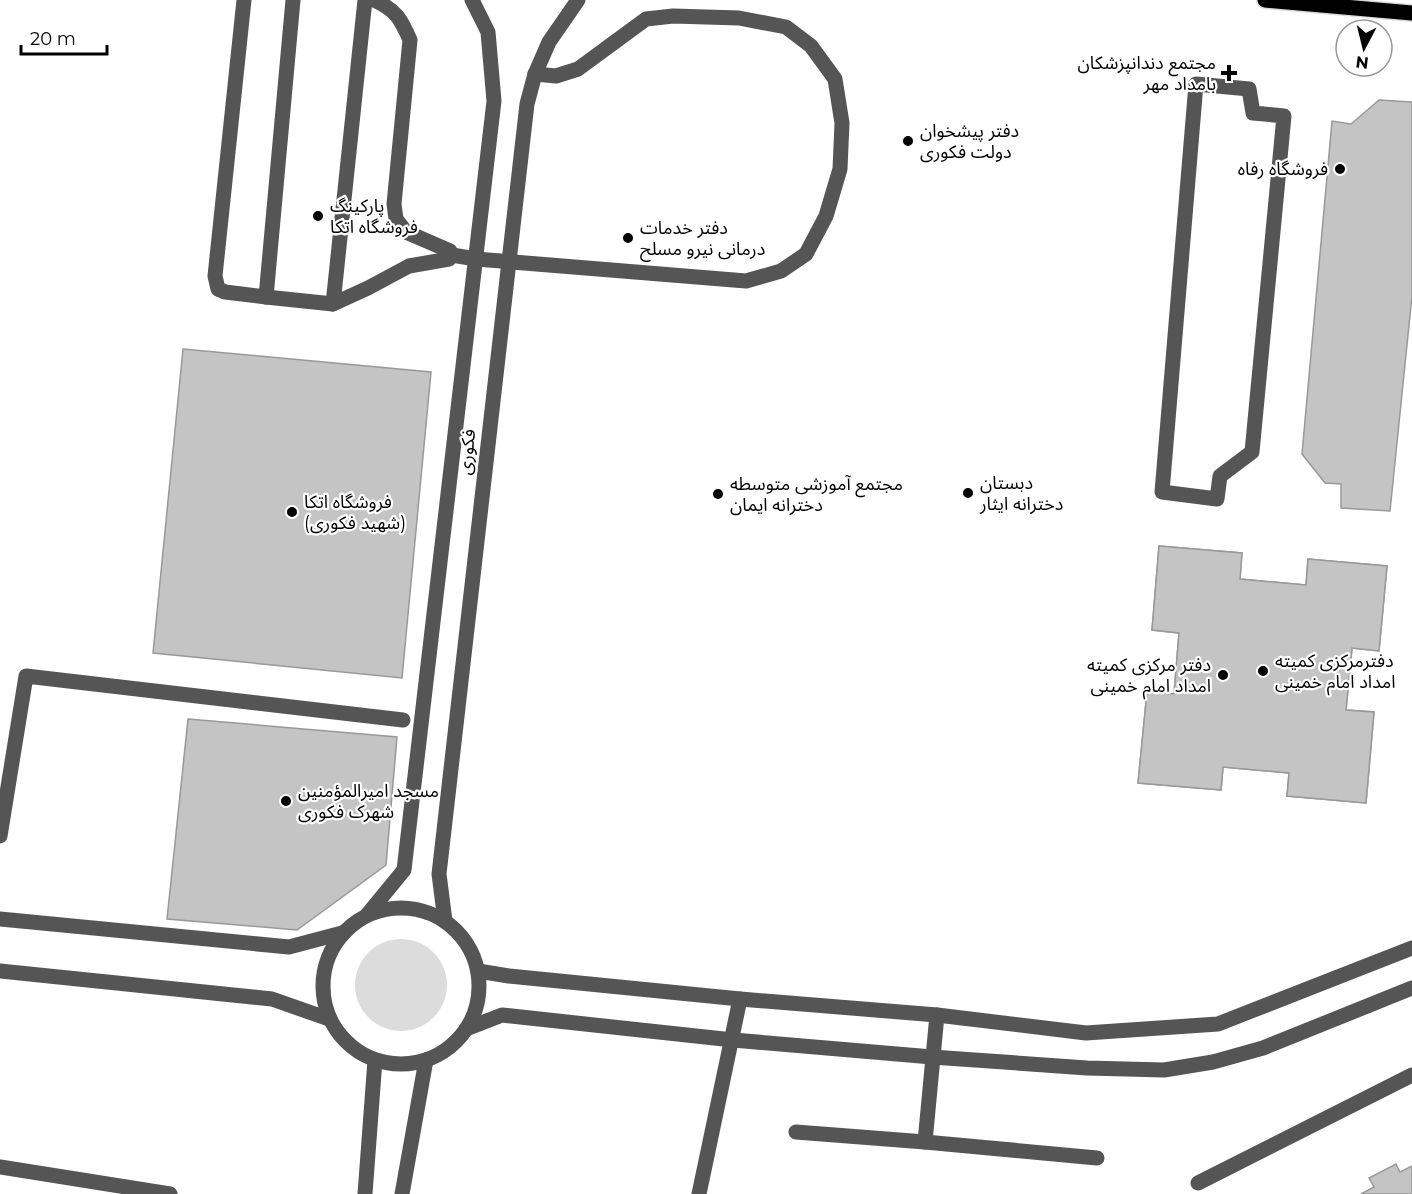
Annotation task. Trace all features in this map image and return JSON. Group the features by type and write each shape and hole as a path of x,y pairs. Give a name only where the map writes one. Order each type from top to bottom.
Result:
{"main road":[{"path":"1264,0 1412,13"}],"street":[{"path":"244,0 215,276 218,289 333,304 409,266 449,259 452,255"},
{"path":"266,297 293,0"},
{"path":"333,304 365,0"},
{"path":"374,0 388,7 402,20 410,40 394,204 396,219 406,232 450,251 452,255 476,259 746,281 781,272 806,254 826,216 840,169 842,123 835,79 811,46 786,27 739,18 674,16 646,19 578,69 556,76 535,74"},
{"name":"فکوری","path":"367,915 404,870 476,259 494,101 488,32 472,0"},
{"name":"فکوری","path":"445,921 439,874 527,104 535,74 549,42 579,0"},
{"path":"1196,84 1249,89 1253,113 1284,116 1252,452 1220,476 1217,499 1162,492 1196,84"},
{"path":"0,836 26,676 403,720"},
{"path":"0,919 289,947 342,933 367,915 387,909 407,908 427,912 445,921 460,934 471,951 478,971 479,991 475,1011 466,1029 455,1042 441,1053 426,1060 409,1064 392,1064 375,1060 356,1050 340,1036 329,1019 323,1000 322,979 326,959 342,933"},
{"path":"478,971 740,999 937,1015 1086,1033 1218,1024 1412,948"},
{"path":"0,971 272,999 329,1019"},
{"path":"466,1029 502,1016 733,1040 932,1057 1088,1068 1164,1070 1213,1062 1263,1048 1412,988"},
{"path":"699,1194 740,999"},
{"path":"925,1142 937,1015"},
{"path":"365,1194 375,1060"},
{"path":"402,1194 426,1060"},
{"path":"1198,1183 1412,1075"},
{"path":"796,1132 1097,1158"},
{"path":"0,1167 170,1194"}],"shaded area":[{"path":"401,939 419,943 433,953 443,967 447,985 443,1003 433,1017 419,1027 401,1031 383,1027 369,1017 359,1003 355,985 359,967 369,953 383,943"}],"building":[{"path":"1379,100 1412,102 1412,296 1390,511 1341,508 1341,484 1325,483 1302,454 1332,121 1351,124"},
{"name":"فروشگاه اتکا (شهید فکوری)","path":"183,349 431,372 402,678 153,653"},
{"name":"دفتر مرکزی کمیته امداد امام خمینی","path":"1159,546 1242,553 1240,579 1306,585 1308,559 1387,566 1379,651 1352,648 1346,710 1374,712 1366,803 1287,796 1289,773 1223,767 1221,790 1138,783 1147,692 1174,694 1179,633 1152,630","holes":["1255,639 1289,642 1287,677 1253,674"]},
{"name":"دفتر مرکزی کمیته امداد امام خمینی","path":"1159,546 1242,553 1240,579 1306,585 1308,559 1387,566 1379,651 1352,648 1346,710 1374,712 1366,803 1287,796 1289,773 1223,767 1221,790 1138,783 1147,692 1174,694 1179,633 1152,630"},
{"name":"مسجد امیرالمؤمنین شهرک فکوری","path":"188,719 397,737 386,865 297,930 167,919"},
{"path":"1396,1164 1400,1172 1412,1166 1412,1194 1361,1194 1374,1187 1369,1178"}],"place":[{"name":"مجتمع دندانپزشکان بامداد مهر","path":"1229,73"},
{"name":"دفتر پیشخوان دولت فکوری","path":"908,141"},
{"name":"فروشگاه رفاه","path":"1340,169"},
{"name":"پارکینگ فروشگاه اتکا","path":"318,216"},
{"name":"دفتر خدمات درمانی نیرو مسلح","path":"628,238"},
{"name":"دبستان دخترانه ایثار","path":"968,493"},
{"name":"مجتمع آموزشی متوسطه دخترانه ایمان","path":"718,494"},
{"name":"فروشگاه اتکا (شهید فکوری)","path":"292,512"},
{"name":"دفترمرکزی کمیته امداد امام خمینی","path":"1263,671"},
{"name":"دفتر مرکزی کمیته امداد امام خمینی","path":"1223,675"},
{"name":"مسجد امیرالمؤمنین شهرک فکوری","path":"286,801"}]}
